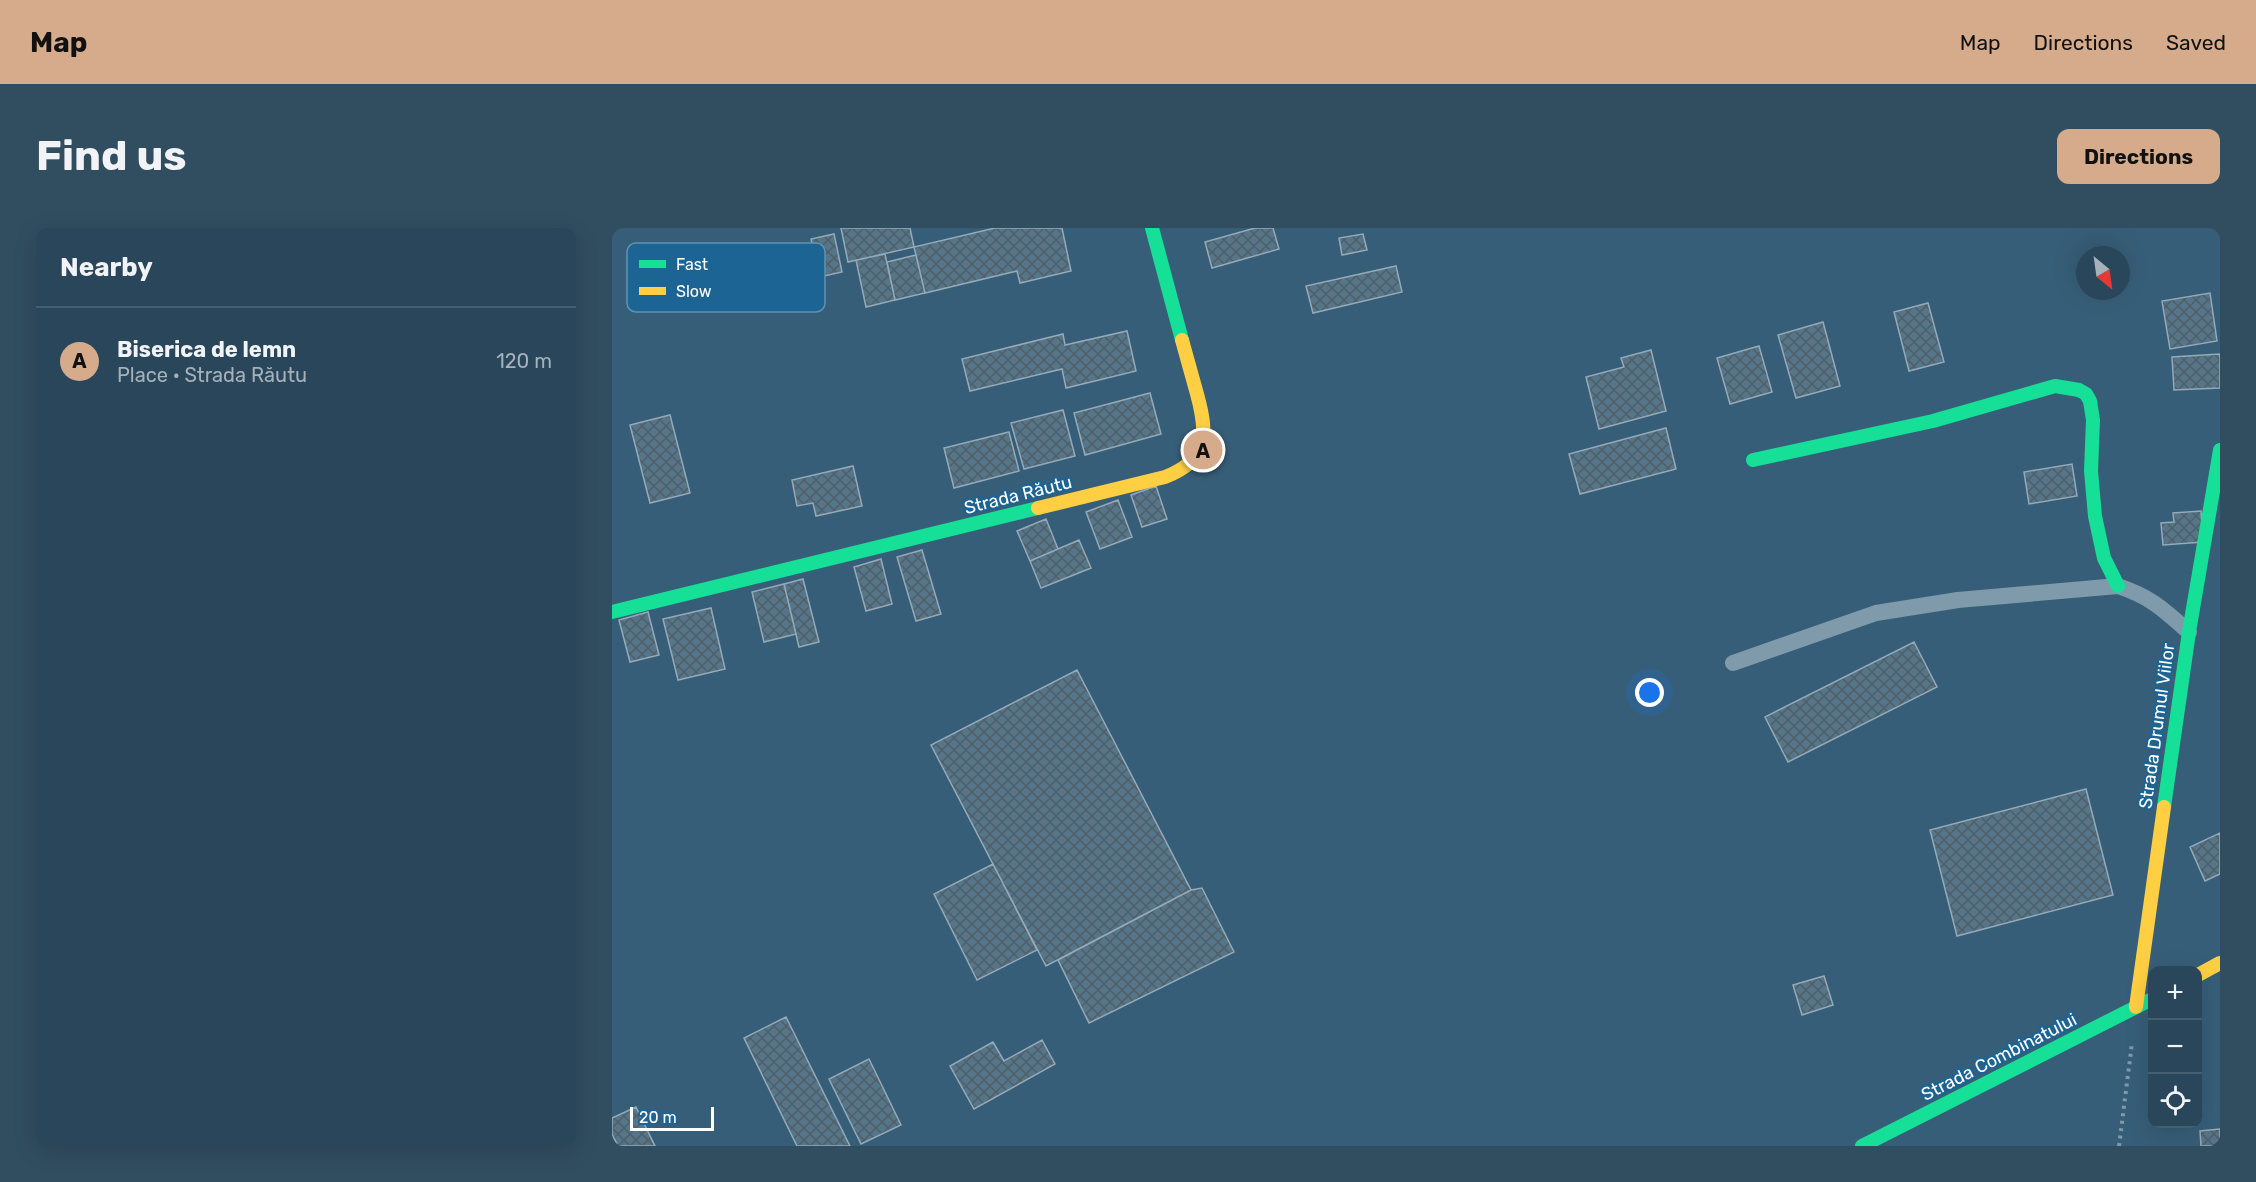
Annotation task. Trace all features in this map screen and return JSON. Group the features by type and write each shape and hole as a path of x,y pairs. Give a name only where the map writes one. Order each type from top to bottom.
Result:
{"street":[{"name":"Strada Răutu","path":"612,612 1165,477 1181,471 1195,456 1204,437 1203,417 1152,228"},
{"path":"1753,460 1933,421 2055,386 2076,388 2086,394 2092,408 2091,468 2094,510 2100,549 2108,570 2118,586"},
{"name":"Strada Drumul Viilor","path":"2136,1007 2189,632 2220,450"},
{"path":"2202,973 2220,963"},
{"name":"Strada Combinatului","path":"1862,1146 2148,1001"}],"lane":[{"path":"1733,663 1876,613 1958,600 2118,586 2143,594 2160,605 2189,632"}],"path":[{"path":"2119,1146 2136,1007"}],"building":[{"path":"841,228 910,228 914,247 848,262"},
{"path":"995,228 1062,228 1071,271 1020,283 1017,271 925,293 914,247"},
{"path":"1255,228 1273,228 1279,249 1212,268 1205,242"},
{"path":"834,234 842,272 825,276 825,243 812,243 811,239"},
{"path":"1363,234 1367,250 1342,255 1339,238"},
{"path":"885,254 895,300 866,307 856,260"},
{"path":"916,255 925,293 895,300 887,262"},
{"path":"1396,266 1402,292 1313,313 1306,286"},
{"path":"2210,293 2217,341 2170,349 2162,301"},
{"path":"1928,303 1944,362 1909,371 1894,312"},
{"path":"1823,322 1840,386 1796,398 1778,335"},
{"path":"1127,331 1136,371 1066,388 1062,369 970,391 962,359 1063,334 1065,345"},
{"path":"1759,346 1772,392 1730,404 1717,358"},
{"path":"1651,350 1666,411 1599,429 1586,377 1624,367 1621,358"},
{"path":"2220,354 2220,388 2174,390 2172,357"},
{"path":"1150,393 1161,434 1085,455 1074,413"},
{"path":"1063,410 1075,456 1024,469 1011,423"},
{"path":"670,415 690,493 650,503 630,425"},
{"path":"1666,428 1676,469 1580,494 1569,454"},
{"path":"1009,432 1019,471 954,488 944,448"},
{"path":"2072,464 2077,496 2029,504 2024,472"},
{"path":"853,466 862,506 816,516 813,503 797,506 792,480"},
{"path":"1156,486 1167,519 1142,527 1131,495"},
{"path":"1118,500 1132,537 1100,549 1086,512"},
{"path":"2201,511 2203,542 2163,545 2161,523 2174,522 2173,513"},
{"path":"1046,519 1058,549 1030,561 1017,531"},
{"path":"1079,540 1091,568 1041,588 1030,561"},
{"path":"922,550 941,614 916,621 897,557"},
{"path":"881,559 892,604 866,611 854,567"},
{"path":"803,579 819,642 799,647 784,584"},
{"path":"784,584 796,634 764,642 752,592"},
{"path":"711,608 725,669 678,680 663,619"},
{"path":"648,612 659,655 630,662 619,620"},
{"path":"1914,642 1937,687 1788,762 1765,717"},
{"path":"1077,670 1191,890 1046,966 931,745"},
{"path":"2086,789 2113,895 1957,936 1930,830"},
{"path":"2220,833 2220,874 2205,881 2190,847"},
{"path":"993,864 1037,950 977,980 934,894"},
{"path":"1202,888 1234,952 1089,1023 1058,960 1191,890"},
{"path":"1824,976 1833,1005 1802,1015 1793,985"},
{"path":"786,1017 850,1146 797,1146 744,1038"},
{"path":"1042,1040 1055,1064 974,1109 950,1066 993,1042 1004,1061"},
{"path":"869,1059 901,1125 861,1144 829,1079"},
{"path":"636,1107 655,1146 618,1146 612,1134 612,1118"},
{"path":"2220,1129 2220,1146 2201,1146 2200,1131"}],"traffic: fast":[{"path":"1152,228 1182,340"},
{"path":"1753,460 1933,421 2055,386 2079,390 2086,394 2090,401 2093,420 2091,471 2095,516 2104,558 2118,586"},
{"path":"2164,807 2189,632 2220,450"},
{"path":"612,612 1038,508"},
{"path":"1862,1146 2148,1001"}],"traffic: slow":[{"path":"1038,508 1165,477 1179,470 1197,454 1202,444 1203,421 1182,340"},
{"path":"2136,1007 2164,807"},
{"path":"2202,973 2220,963"}],"place":[{"name":"Biserica de lemn","path":"1203,450"}]}
